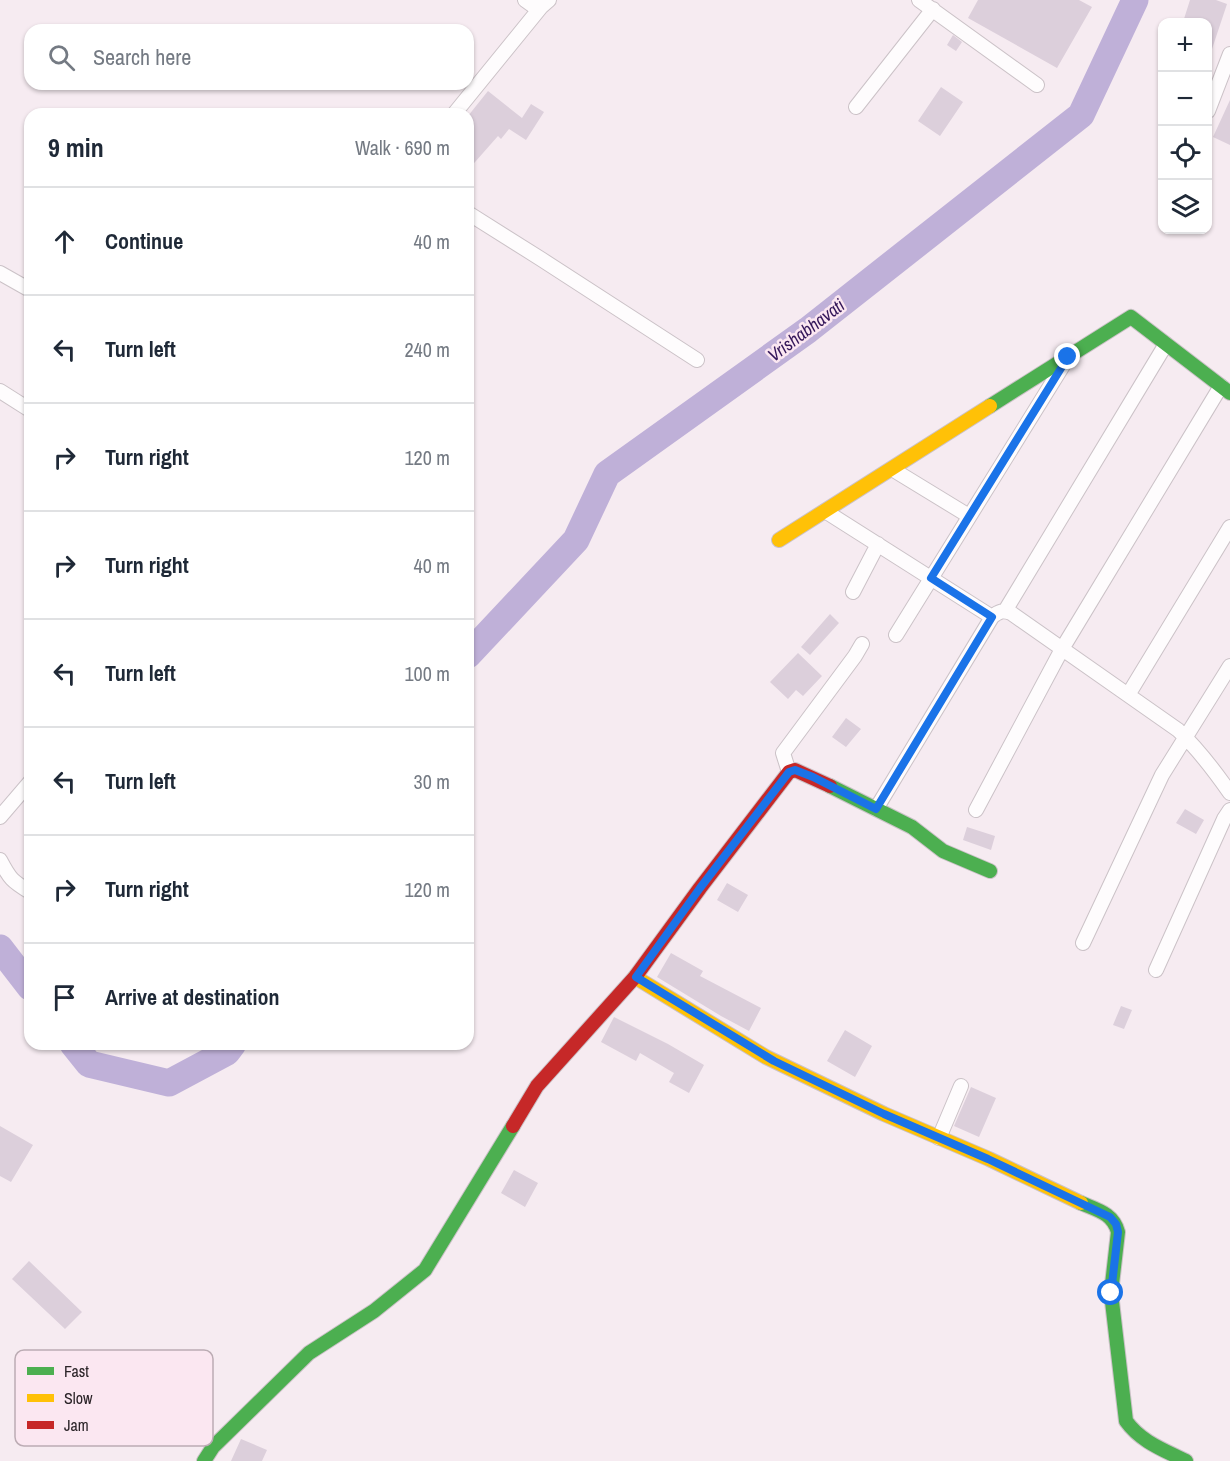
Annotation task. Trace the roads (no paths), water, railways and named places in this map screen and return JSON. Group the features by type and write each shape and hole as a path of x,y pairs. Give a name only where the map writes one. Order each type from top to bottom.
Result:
{"street":[{"path":"525,0 532,5 545,4"},
{"path":"920,0 1037,85"},
{"path":"474,90 545,4"},
{"path":"856,107 933,9"},
{"path":"1212,101 1230,54"},
{"path":"459,108 474,90"},
{"path":"474,217 697,360"},
{"path":"0,273 24,287"},
{"path":"779,540 1131,317 1226,389 1062,649 976,810"},
{"path":"876,809 1166,344"},
{"path":"897,635 1068,357"},
{"path":"0,391 24,406"},
{"path":"892,469 969,516"},
{"path":"825,511 931,578 998,614 1011,613 1178,730 1203,755 1230,792"},
{"path":"1128,695 1230,527"},
{"path":"852,592 878,544"},
{"path":"789,772 783,753 862,644"},
{"path":"1083,943 1162,775 1230,666"},
{"path":"204,1461 213,1447 309,1353 374,1311 421,1274 533,1091 636,977 700,888 789,772 795,770 813,777 912,827 943,851 990,871"},
{"path":"0,817 24,789"},
{"path":"1156,969 1230,810"},
{"path":"0,860 14,882 24,888"},
{"path":"636,977 766,1057 884,1114 999,1164 1110,1217 1116,1224 1118,1232 1111,1293 1126,1421 1144,1441 1186,1461"},
{"path":"939,1138 961,1086"}],"waterway":[{"name":"Vrishabhavati","path":"474,649 576,540 607,474 808,330 1081,115 1135,0"},
{"name":"Vrishabhavati","path":"0,948 24,979"},
{"name":"Vrishabhavati","path":"78,1050 89,1064 169,1083 228,1050"}]}
